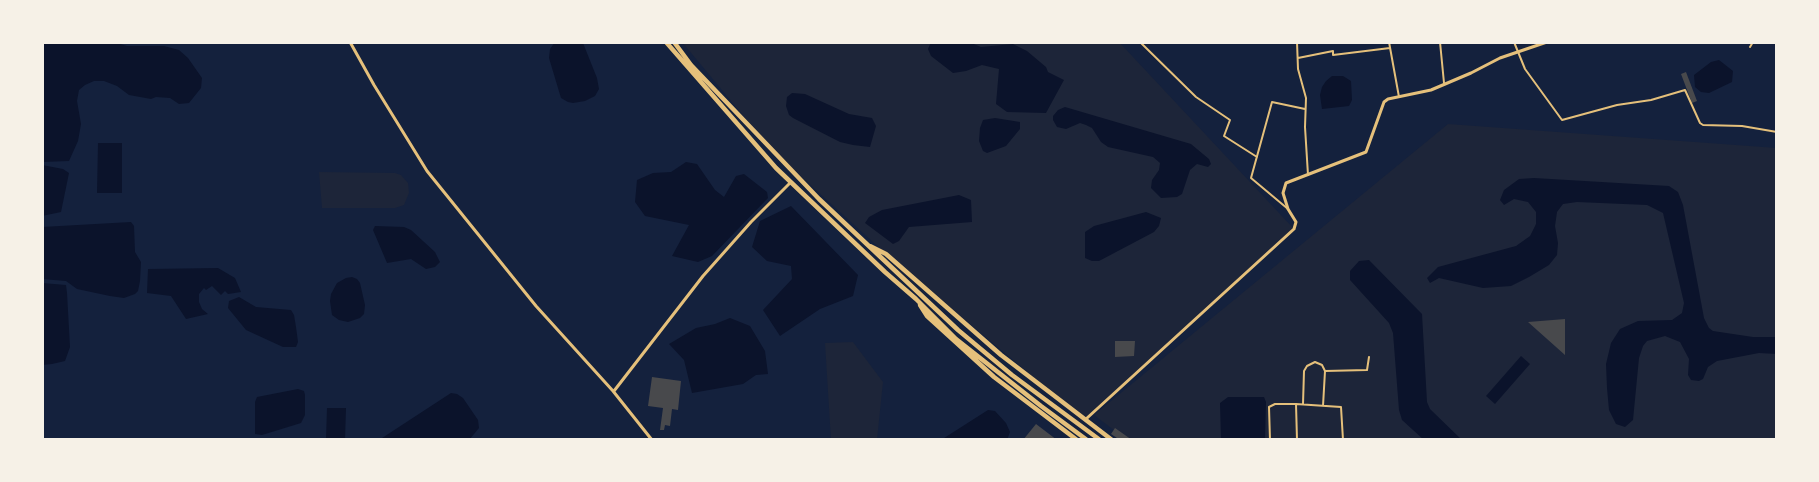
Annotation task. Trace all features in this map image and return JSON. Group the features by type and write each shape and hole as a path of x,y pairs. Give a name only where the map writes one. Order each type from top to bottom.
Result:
{"highway":[{"path":"666,42 776,168 885,272 956,339 1087,440"},
{"path":"674,42 691,65 797,176 867,245 958,330 1012,375 1100,440"},
{"path":"790,182 797,176"},
{"path":"867,245 886,254 1001,355 1112,440"},
{"path":"916,299 927,316 969,355 1025,402 1077,440"}],"street":[{"path":"350,42 427,171 537,306 614,391 652,440"},
{"path":"1140,42 1196,97 1230,120 1224,136 1257,157"},
{"path":"1297,42 1306,98 1308,175"},
{"path":"1389,42 1399,97"},
{"path":"1440,42 1444,83"},
{"path":"1514,42 1525,69 1562,120 1685,90 1700,123 1743,126 1777,132"},
{"path":"1085,420 1294,229 1296,222 1288,209 1283,193 1286,183 1366,152 1384,102 1388,99 1431,90 1472,74 1500,58 1547,42"},
{"path":"1750,47 1753,42"},
{"path":"1298,58 1333,51 1334,55 1390,48"},
{"path":"1288,209 1251,178 1272,102 1305,109"},
{"path":"614,391 703,276 790,182"},
{"path":"1325,371 1367,370 1369,357"},
{"path":"1303,405 1305,372 1307,366 1315,362 1322,365 1325,371 1323,406"},
{"path":"1270,440 1269,407 1275,404 1296,404 1341,406 1343,440"},
{"path":"1296,404 1297,440"}],"shaded area":[{"path":"42,42 114,42 127,46 164,46 179,50 188,58 202,78 201,88 189,103 179,104 170,98 151,99 129,95 117,86 104,81 94,81 85,85 79,90 77,101 81,124 78,141 69,161 42,162"},
{"path":"555,42 583,43 597,78 599,89 595,96 573,103 561,98 549,58 550,49"},
{"path":"682,42 1119,42 1294,229 1085,420 886,254 771,149"},
{"path":"931,42 969,42 981,47 1013,44 1027,51 1046,67 1048,72 1064,80 1046,113 1007,112 996,104 999,69 982,65 953,73 931,56 928,49"},
{"path":"1719,60 1733,71 1732,82 1709,93 1701,92 1695,87 1694,75 1711,62"},
{"path":"1332,76 1343,76 1351,81 1352,100 1349,106 1322,109 1320,95 1322,87"},
{"path":"792,93 805,94 849,114 872,118 876,126 870,147 840,142 793,118 789,115 786,106 787,97"},
{"path":"1065,107 1191,144 1209,159 1211,164 1208,167 1197,164 1190,170 1182,194 1177,197 1161,198 1151,188 1160,163 1153,157 1108,147 1101,142 1092,128 1086,125 1080,123 1066,129 1057,127 1053,116"},
{"path":"995,118 1020,122 1020,129 1006,146 987,153 983,151 979,141 980,128 983,120"},
{"path":"1448,124 1777,148 1777,440 1127,440 1094,415"},
{"path":"98,143 122,143 122,193 97,193"},
{"path":"686,162 697,164 715,190 724,197 736,176 744,174 767,192 768,198 712,256 698,262 672,256 689,225 645,216 635,202 637,180 653,173 671,172"},
{"path":"42,165 63,169 69,173 61,212 42,216"},
{"path":"319,172 395,173 401,175 408,183 409,193 404,205 395,208 322,208"},
{"path":"1519,179 1669,186 1678,192 1683,205 1704,318 1709,328 1713,331 1753,337 1777,337 1777,354 1759,353 1717,361 1708,367 1703,379 1699,381 1691,380 1688,375 1689,359 1680,342 1665,336 1647,341 1639,358 1633,420 1625,427 1616,424 1609,410 1607,388 1606,364 1611,343 1620,329 1638,321 1672,320 1682,313 1684,303 1663,213 1647,205 1577,202 1563,204 1557,212 1555,226 1558,243 1557,255 1549,265 1529,277 1511,286 1483,288 1439,278 1430,283 1427,278 1438,267 1516,246 1530,236 1536,224 1536,212 1528,202 1514,199 1504,205 1500,200 1504,190"},
{"path":"959,195 971,200 972,222 909,227 899,241 893,244 865,223 869,217 882,210"},
{"path":"791,206 858,275 853,296 820,309 780,336 763,310 792,279 791,266 767,261 752,247 760,221"},
{"path":"1146,212 1161,218 1154,232 1099,261 1085,258 1085,232 1094,226"},
{"path":"131,222 134,226 135,252 141,262 140,281 135,294 124,298 110,296 77,289 66,281 42,279 42,227"},
{"path":"375,226 404,227 411,230 435,252 440,262 435,267 426,269 411,259 387,263 373,230"},
{"path":"1369,260 1422,314 1427,402 1430,409 1462,440 1424,440 1402,420 1399,410 1393,333 1389,323 1350,280 1350,271 1359,261"},
{"path":"218,268 235,278 241,292 228,294 225,291 221,295 212,286 206,290 204,288 199,294 199,302 208,314 186,319 171,296 147,293 148,269"},
{"path":"352,277 360,283 365,305 364,314 360,318 348,322 332,315 330,301 337,283"},
{"path":"42,283 66,285 70,347 65,361 42,365"},
{"path":"239,297 256,307 291,310 296,327 298,342 296,347 283,347 246,330 228,308 229,301"},
{"path":"730,318 750,326 765,351 768,374 756,375 743,384 692,393 684,360 669,344 696,328"},
{"path":"853,342 883,382 877,440 831,440 825,343"},
{"path":"1521,356 1530,364 1495,404 1486,396"},
{"path":"298,389 304,391 305,395 305,415 301,423 262,435 255,434 257,397"},
{"path":"451,393 463,398 478,420 479,428 469,440 379,440"},
{"path":"1228,397 1264,397 1266,402 1265,440 1221,440 1220,403"},
{"path":"327,408 346,408 345,440 326,440"},
{"path":"988,410 995,411 1006,423 1010,432 1007,440 941,440"}],"building":[{"path":"1686,72 1697,101 1692,103 1681,74"},
{"path":"1565,319 1565,355 1528,322"},
{"path":"1115,341 1135,341 1134,356 1115,357"},
{"path":"652,377 681,381 678,410 672,409 670,426 665,425 664,430 660,430 663,408 648,406"},
{"path":"1036,424 1057,440 1023,440"},
{"path":"1115,428 1132,440 1120,440 1111,434"}]}
